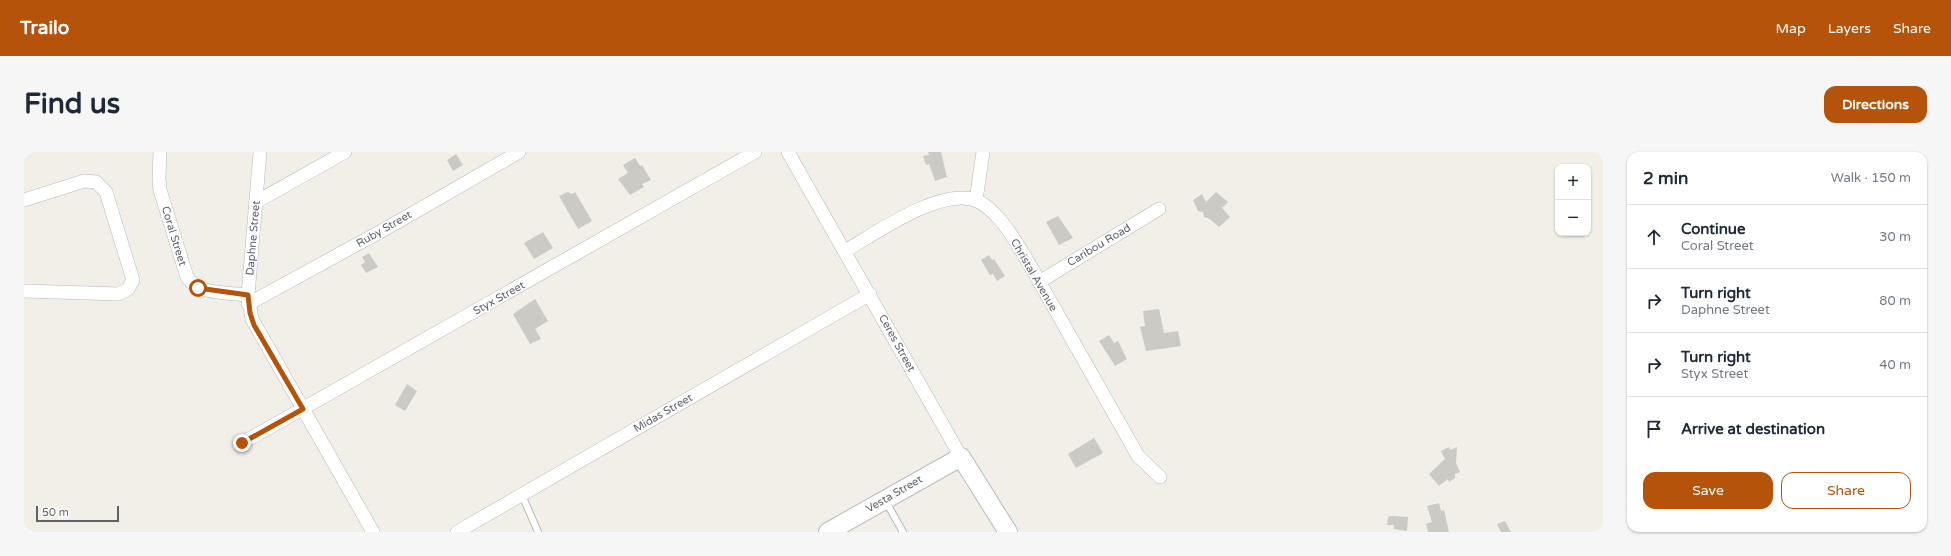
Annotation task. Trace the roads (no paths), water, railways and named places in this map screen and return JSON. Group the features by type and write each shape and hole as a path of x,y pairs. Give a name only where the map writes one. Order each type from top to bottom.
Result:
{"street":[{"name":"Coral Street","path":"160,152 160,190 187,277 194,285 203,290 248,300"},
{"name":"Daphne Street","path":"260,152 248,300 254,325 372,532"},
{"path":"256,202 345,152"},
{"name":"Ruby Street","path":"248,300 519,152"},
{"name":"Styx Street","path":"242,443 755,152"},
{"name":"Ceres Street","path":"788,152 870,294 961,457 1008,532"},
{"path":"845,251 933,203 949,199 976,200 983,152"},
{"path":"24,200 84,181 96,182 106,192 133,280 128,289 119,294 24,291"},
{"name":"Christal Avenue","path":"976,200 1001,220 1039,282 1138,456 1160,477"},
{"name":"Caribou Road","path":"1039,282 1159,209"},
{"name":"Midas Street","path":"456,532 870,294"},
{"name":"Vesta Street","path":"828,532 961,457"}],"lane":[{"path":"522,495 538,532"},
{"path":"885,500 903,532"}]}
